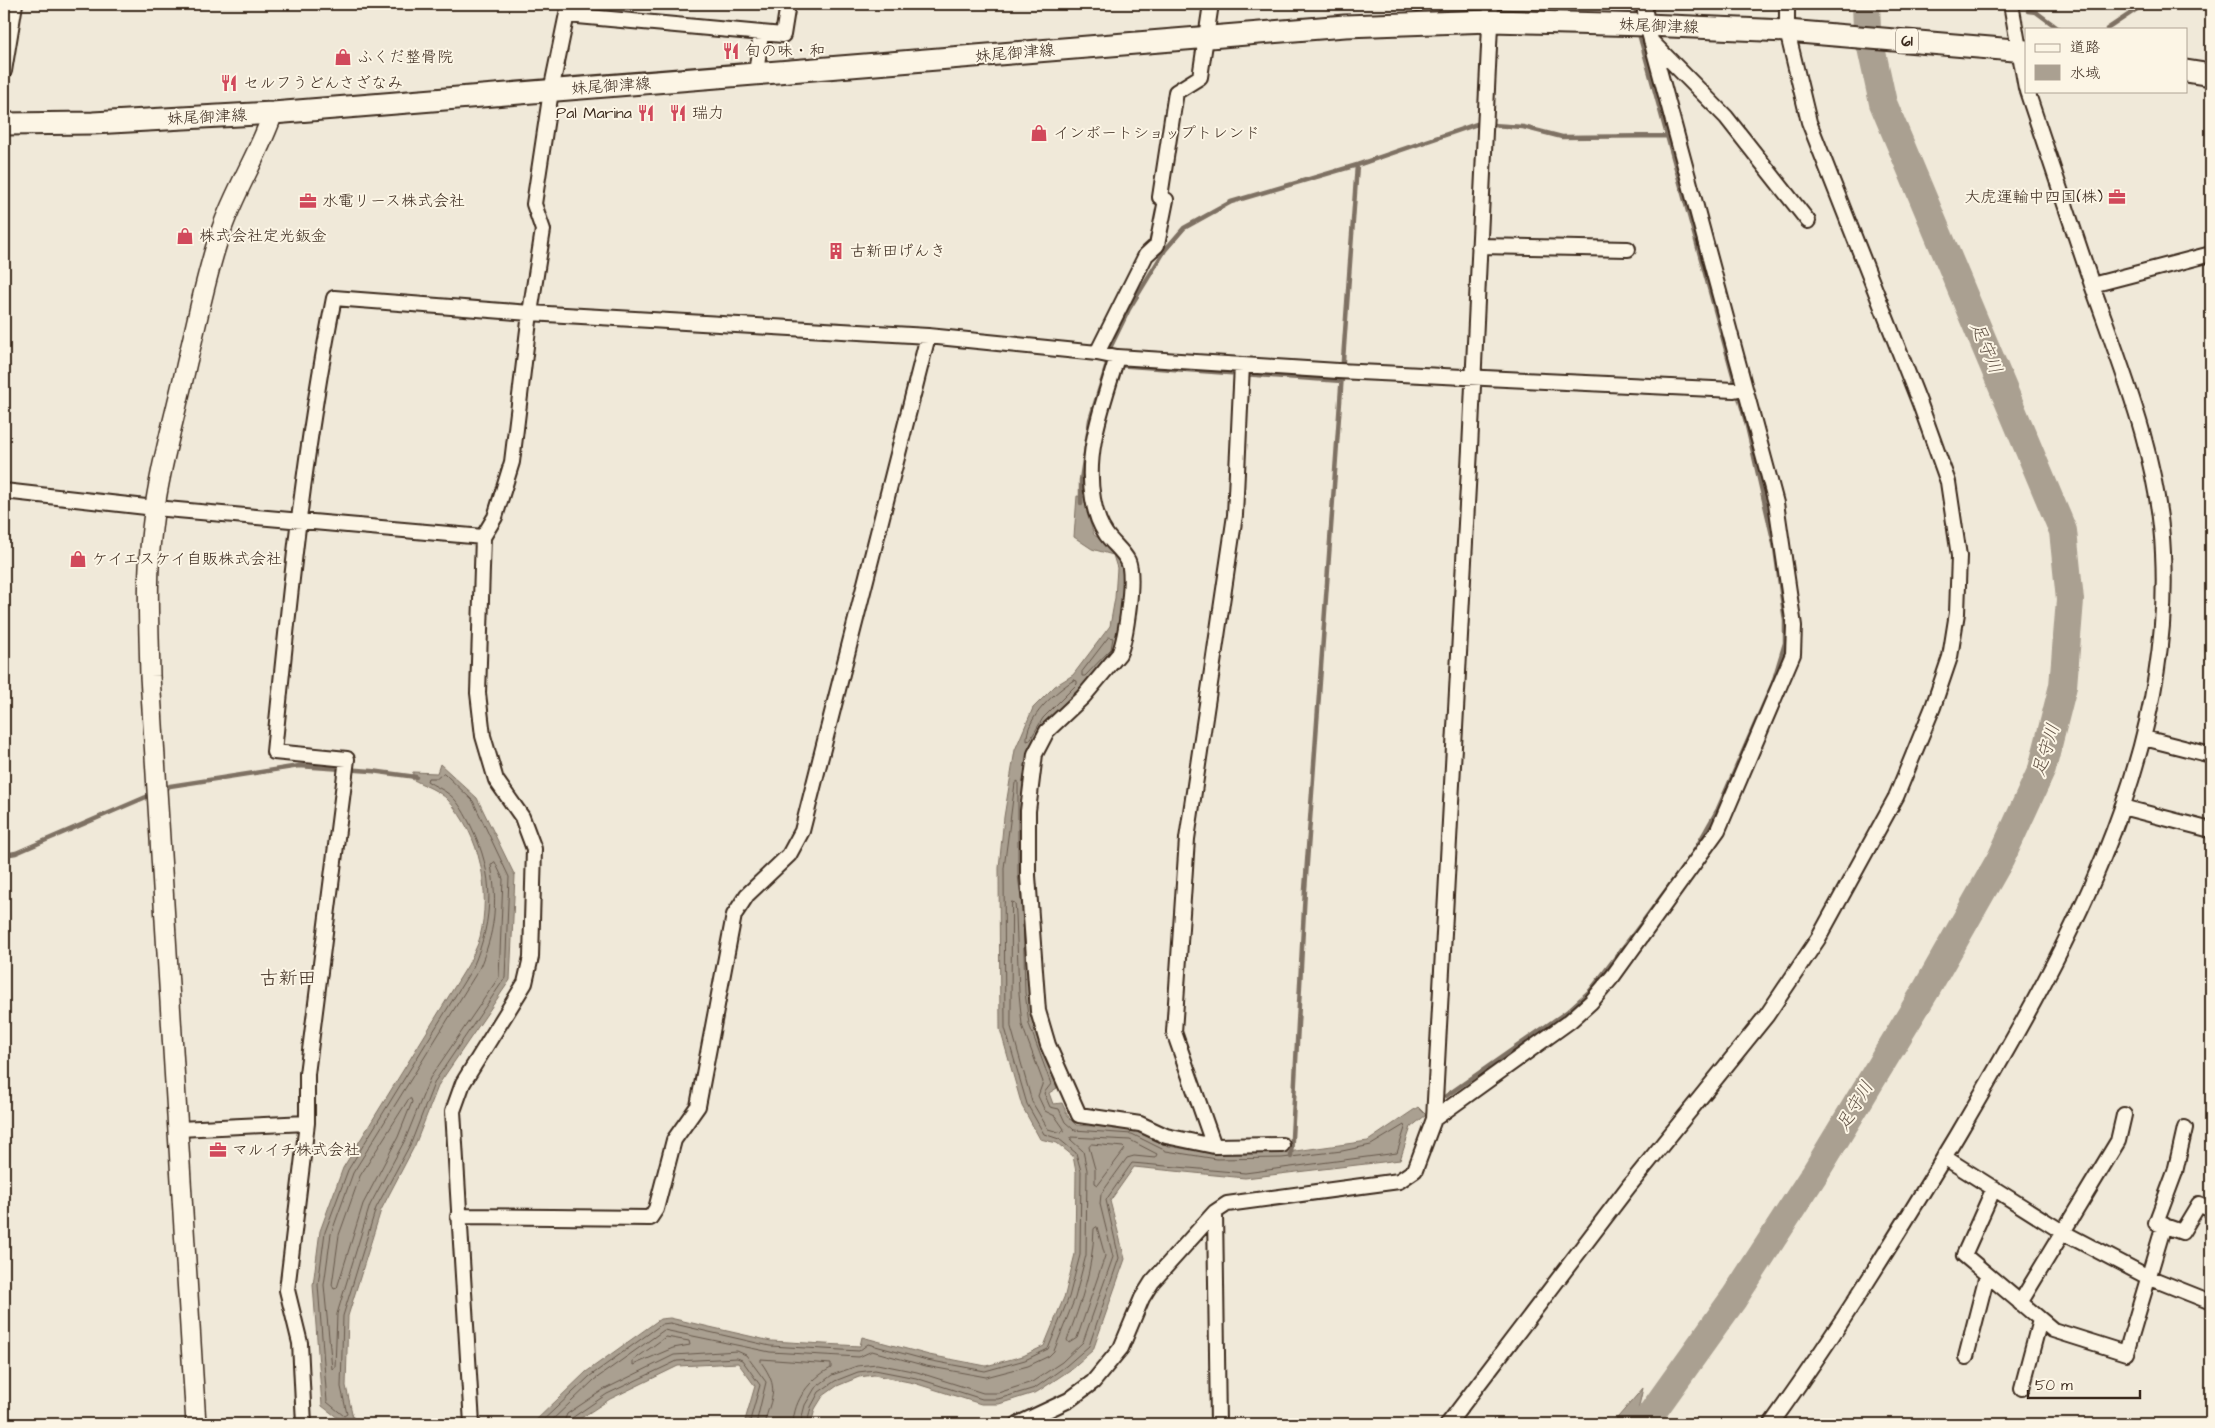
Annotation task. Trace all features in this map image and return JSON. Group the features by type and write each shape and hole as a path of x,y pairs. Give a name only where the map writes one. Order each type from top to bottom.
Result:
{"main road":[{"name":"妹尾御津線","path":"4,124 93,123 273,114 1207,38 1491,12 1643,29 1796,32 2018,50"},
{"path":"2188,71 2211,75"}],"street":[{"path":"4,71 14,4"},
{"path":"472,1424 453,1111 463,1083 525,983 531,957 534,849 522,816 496,780 482,736 478,693 484,537 495,517 512,462 530,313 543,230 534,204 551,91 568,9 761,33 783,34 788,4"},
{"path":"1210,4 1207,38 1200,77 1176,92 1160,197 1166,200 1157,245 1146,255 1110,359 1095,430 1091,482 1097,517 1105,534 1127,558 1130,566 1122,648 1083,697 1047,731 1035,754 1035,768 1028,811 1027,853 1033,922 1036,997 1048,1045 1079,1115 1140,1124 1166,1136 1214,1146 1282,1145"},
{"path":"1434,1118 1570,1021 1591,1002 1613,976 1718,830 1793,654 1794,626 1776,503 1739,389 1643,29 1644,4"},
{"path":"1448,1424 1629,1186 1766,1015 1818,939 1896,796 1933,707 1950,657 1957,612 1959,556 1948,482 1920,404 1809,122 1796,32 1787,4"},
{"path":"2011,4 2025,81"},
{"path":"1018,1424 1069,1400 1093,1382 1121,1348 1142,1298 1152,1282 1215,1212 1227,1204 1399,1182 1415,1170 1434,1118 1491,12"},
{"path":"1643,29 1726,117 1808,221"},
{"path":"756,75 761,33"},
{"path":"1771,1424 1812,1367 1890,1249 2026,1018 2082,907 2122,807 2144,738 2158,679 2163,614 2164,550 2153,481 2136,405 2092,285 2028,92"},
{"path":"196,1424 156,782 148,614 152,529 155,508 202,298 221,231 243,178 267,132 273,114"},
{"path":"1479,246 1628,250"},
{"path":"2092,285 2211,254"},
{"path":"304,1424 300,1343 287,1290 307,1123 307,1074 347,759 274,752 297,521 316,387 334,298 530,313 928,336 1110,359 1242,371 1473,376 1739,389"},
{"path":"458,1216 650,1218 656,1209 674,1140 698,1106 734,915 747,895 789,855 802,831 928,336"},
{"path":"1214,1146 1174,1032 1186,840 1235,515 1242,371"},
{"path":"4,491 155,508 484,537"},
{"path":"2144,738 2211,755"},
{"path":"2122,807 2211,830"},
{"path":"2020,1303 2118,1141 2124,1115"},
{"path":"179,1129 307,1123"},
{"path":"2185,1128 2175,1172 2156,1223 2182,1232 2199,1204 2211,1210"},
{"path":"1944,1157 2064,1233 2148,1277 2211,1302"},
{"path":"1994,1188 1964,1255 2053,1330 2126,1353 2164,1226"},
{"path":"1215,1212 1218,1424"},
{"path":"1966,1357 1987,1275"},
{"path":"2022,1388 2040,1320"}],"water":[{"path":"1077,496 1085,497 1087,513 1094,535 1110,545 1124,561 1126,574 1116,651 1047,721 1026,760 1024,801 1030,992 1034,1023 1057,1088 1049,1093 1053,1104 1062,1103 1069,1118 1076,1125 1134,1129 1168,1146 1217,1154 1281,1153 1368,1141 1418,1107 1426,1115 1411,1127 1400,1160 1245,1178 1134,1167 1110,1201 1125,1259 1093,1350 1070,1370 1037,1392 999,1404 981,1404 914,1383 874,1375 859,1377 837,1386 823,1396 815,1409 811,1424 744,1424 755,1386 738,1363 678,1366 610,1399 572,1424 532,1424 586,1372 660,1319 670,1318 771,1341 860,1346 862,1337 929,1355 986,1366 1023,1356 1044,1346 1065,1295 1075,1254 1076,1172 1073,1156 1057,1143 1040,1139 1022,1106 1000,1029 999,868 1004,817 1015,750 1033,708 1055,686 1073,675 1110,626 1115,598 1117,568 1113,555 1092,549 1074,537"},
{"path":"440,764 477,798 515,876 510,980 439,1084 415,1145 381,1210 348,1316 346,1386 354,1422 346,1424 322,1406 313,1285 320,1231 343,1168 468,965 479,940 483,919 484,901 481,865 476,847 468,830 459,814 445,797 412,779 413,772 437,773"},
{"path":"1643,1388 1635,1424 1612,1424"}],"waterway":[{"path":"1635,4 1637,20"},
{"name":"足守川","path":"1644,1424 1734,1298 1815,1173 1926,990 2001,858 2042,769 2063,686 2070,600 2063,531 1883,103 1867,29 1866,4"},
{"path":"2108,28 2140,7 2211,7"},
{"path":"2028,11 2036,12 2058,28"},
{"path":"1446,1096 1568,1011 1590,991 1641,924 1692,855 1718,809 1773,683 1785,643 1785,621 1775,548 1747,426 1638,30"},
{"path":"1081,503 1081,480 1090,420 1110,348 1129,309 1165,250 1184,228 1231,202 1357,165 1477,124 1523,127 1562,137 1667,136"},
{"path":"1291,1157 1305,890 1357,165"},
{"path":"1116,365 1342,381"},
{"path":"162,790 170,786 299,766 372,771 416,777"},
{"path":"4,855 16,853 153,794"}],"place":[{"name":"旬の味・和","path":"731,51"},
{"name":"ふくだ整骨院","path":"343,57"},
{"name":"セルフうどんさざなみ","path":"229,83"},
{"name":"Pal Marina","path":"646,113"},
{"name":"瑞力","path":"678,113"},
{"name":"インポートショップトレンド","path":"1039,133"},
{"name":"大虎運輸中四国(株)","path":"2117,197"},
{"name":"水電リース株式会社","path":"308,201"},
{"name":"株式会社定光鈑金","path":"185,236"},
{"name":"古新田げんき","path":"836,251"},
{"name":"ケイエスケイ自販株式会社","path":"78,559"},
{"name":"マルイチ株式会社","path":"218,1150"}],"district":[{"name":"古新田","path":"288,978"}]}
